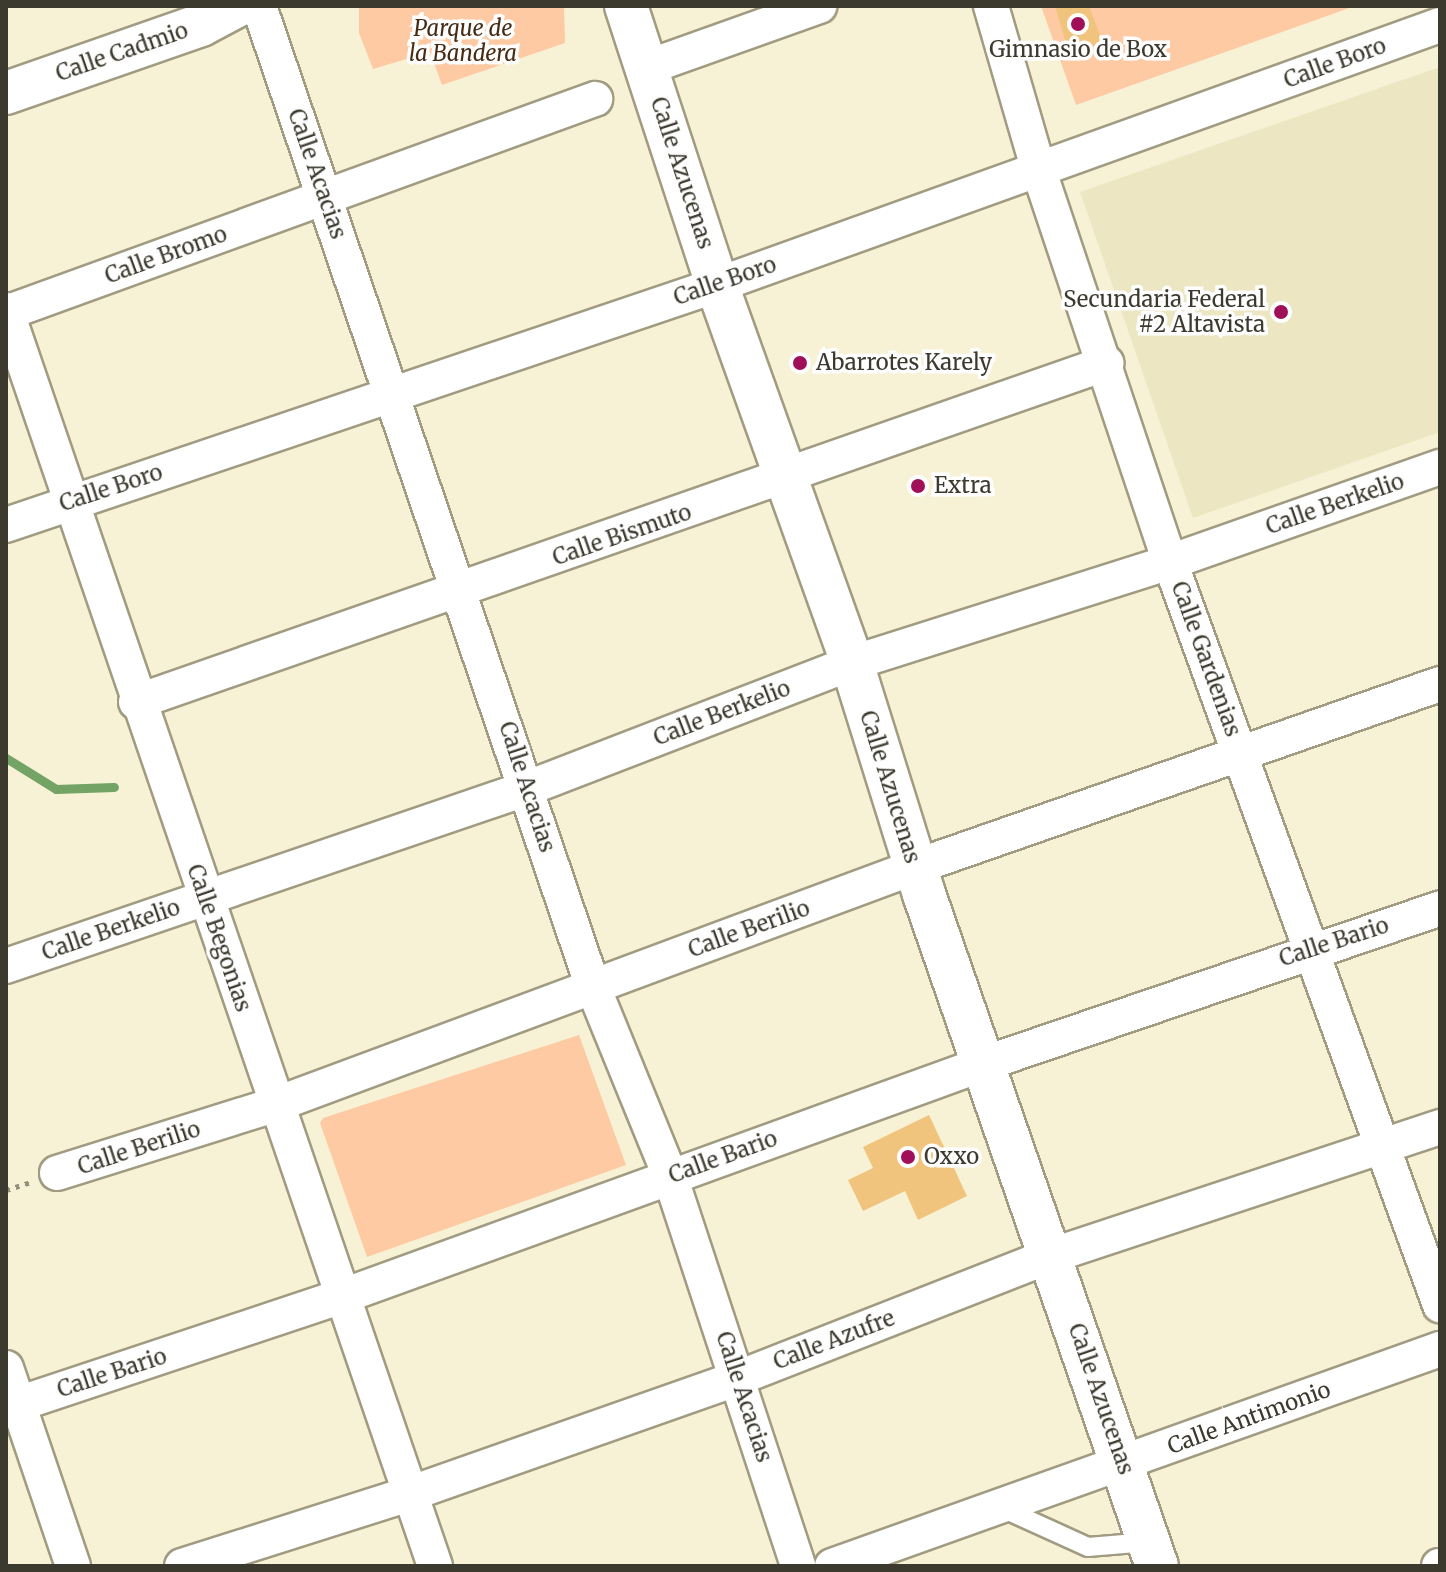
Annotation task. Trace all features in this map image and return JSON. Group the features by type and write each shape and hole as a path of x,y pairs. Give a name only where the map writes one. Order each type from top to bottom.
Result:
{"street":[{"name":"Calle Cadmio","path":"6,93 201,25 236,6"},
{"name":"Calle Acacias","path":"259,6 461,591 593,987 670,1176 798,1566"},
{"name":"Calle Azucenas","path":"626,6 717,285 852,663 915,867 1124,1463 1152,1554"},
{"path":"648,67 819,6"},
{"name":"Calle Gardenias","path":"991,6 1039,171 1107,363 1170,562 1313,948 1380,1146 1440,1305"},
{"name":"Calle Boro","path":"6,525 717,285 1440,25"},
{"name":"Calle Bromo","path":"6,312 595,99"},
{"name":"Calle Begonias","path":"6,312 136,702 435,1566"},
{"name":"Calle Bismuto","path":"136,702 785,478 1107,363"},
{"name":"Calle Berkelio","path":"6,966 528,788 852,663 1170,562 1440,467"},
{"name":"Calle Berilio","path":"57,1173 277,1104 915,867 1440,684"},
{"name":"Calle Bario","path":"12,1406 343,1296 983,1064 1313,948 1440,908"},
{"name":"Calle Azufre","path":"182,1566 409,1494 738,1378 1050,1256 1440,1127"},
{"name":"Calle Antimonio","path":"832,1566 1002,1508 1440,1349"},
{"path":"6,1368 12,1406 73,1566"}],"lane":[{"path":"1002,1508 1088,1547 1152,1554"}],"shaded area":[{"name":"Secundaria Federal #2 Altavista","path":"1440,67 1440,432 1193,518 1080,192"}],"green space":[{"name":"Parque de la Bandera","path":"359,6 564,6 565,43 442,85 430,52 373,69 359,33"},
{"path":"1041,6 1355,6 1076,105"},
{"path":"579,1035 626,1165 367,1257 320,1123 323,1118"}],"building":[{"name":"Gimnasio de Box","path":"1055,6 1089,6 1103,43 1069,53"},
{"name":"Oxxo","path":"929,1115 967,1196 918,1220 905,1191 863,1211 848,1180 873,1168 863,1147"}],"waterway":[{"path":"6,758 56,789 114,787"}],"place":[{"name":"Gimnasio de Box","path":"1078,24"},
{"name":"Secundaria Federal #2 Altavista","path":"1281,312"},
{"name":"Abarrotes Karely","path":"800,363"},
{"name":"Extra","path":"918,486"},
{"name":"Oxxo","path":"908,1157"}]}
